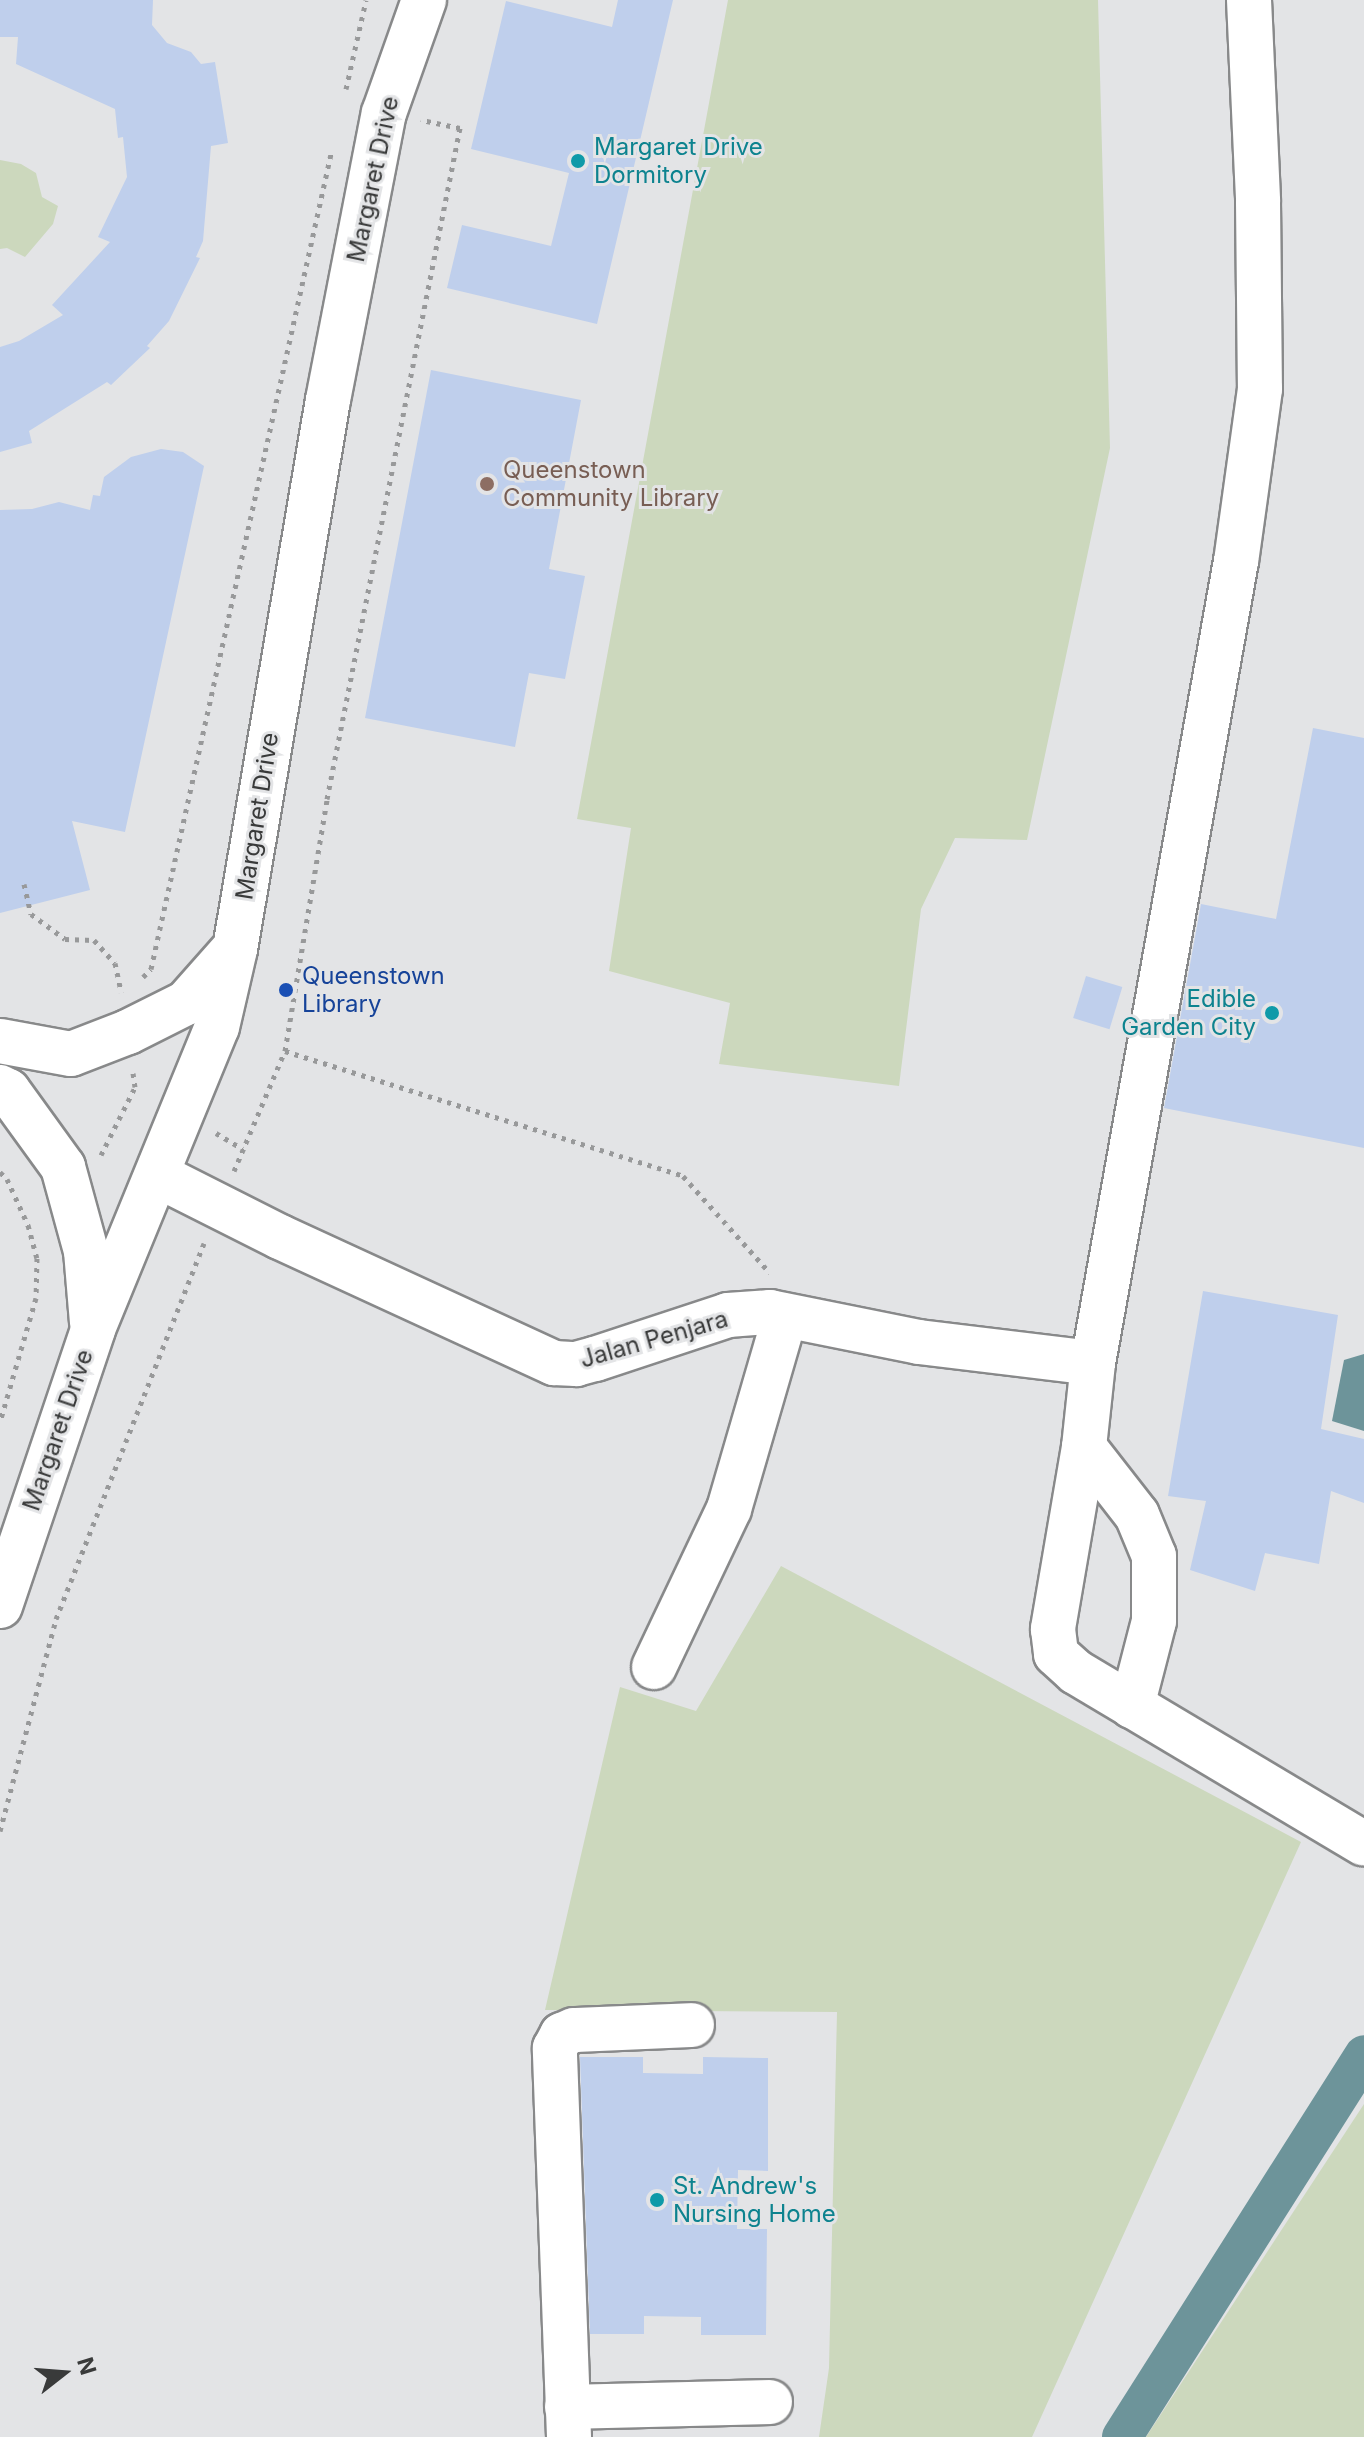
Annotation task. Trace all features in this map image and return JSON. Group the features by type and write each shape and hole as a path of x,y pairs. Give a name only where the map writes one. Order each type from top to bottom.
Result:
{"street":[{"name":"Margaret Drive","path":"0,1606 93,1329 217,1027 235,949 328,400 384,113 424,0"},
{"path":"1249,0 1258,202 1260,389 1236,561 1093,1363 1084,1447 1053,1629 1056,1654 1076,1672 1364,1844"},
{"path":"0,1041 71,1054 128,1032 186,1003 235,949"},
{"path":"4,1089 63,1167 86,1251 93,1329"},
{"name":"Jalan Penjara","path":"157,1175 280,1237 554,1363 576,1364 595,1359 728,1315 770,1312 919,1342 1093,1363"},
{"path":"654,1667 729,1509 795,1318"},
{"path":"1084,1447 1137,1515 1154,1556 1154,1621 1132,1706"},
{"path":"692,2025 574,2030 562,2035 555,2048 568,2422 770,2402"}],"path":[{"path":"343,101 366,0"},
{"path":"142,979 151,969 333,146"},
{"path":"24,884 31,914 65,939 94,940 115,963 122,997 132,988"},
{"path":"28,1225 73,1206 135,1087 128,1032"},
{"path":"285,1051 683,1176 780,1283 795,1318"},
{"path":"0,1172 7,1179 28,1225 37,1258 36,1298 0,1422"}],"green space":[{"path":"728,0 1098,0 1110,448 1027,840 955,838 921,909 899,1086 719,1064 730,1003 609,971 631,828 577,819"},
{"path":"0,160 21,164 36,173 42,197 58,206 53,224 25,257 7,248 0,249"},
{"path":"781,1566 1301,1842 1032,2437 819,2437 829,2368 837,2012 545,2010 620,1687 696,1711"},
{"path":"1364,2104 1364,2437 1146,2437"}],"water":[{"path":"1364,1354 1364,1431 1332,1421 1344,1360"}],"building":[{"path":"0,0 153,0 152,25 167,43 191,52 201,64 215,62 228,143 211,146 203,241 196,257 200,258 169,321 147,346 150,348 111,385 107,382 29,431 32,443 0,452 0,347 19,341 63,315 52,305 110,242 98,237 127,177 123,137 118,138 115,109 16,64 18,37 0,37"},
{"name":"Margaret Drive Dormitory","path":"618,0 673,0 597,324 447,288 462,225 551,246 569,173 471,149 506,1 612,27"},
{"name":"Queenstown Community Library","path":"431,370 581,400 549,569 585,576 565,679 529,673 515,747 365,718"},
{"path":"161,449 183,452 204,466 125,832 72,821 90,890 0,913 0,510 32,509 59,502 90,510 93,495 100,496 104,477 131,457"},
{"name":"Edible Garden City","path":"1313,728 1364,738 1364,1148 1164,1108 1201,904 1276,919"},
{"path":"1086,976 1122,987 1109,1029 1073,1018"},
{"path":"1203,1291 1338,1315 1321,1429 1364,1439 1364,1503 1331,1491 1319,1564 1265,1553 1255,1591 1190,1570 1206,1501 1168,1496"},
{"name":"St. Andrew's Nursing Home","path":"580,2057 643,2057 643,2073 703,2074 703,2057 768,2058 768,2171 738,2170 737,2229 767,2229 766,2335 701,2335 701,2317 644,2316 644,2334 590,2334"}],"waterway":[{"path":"1122,2437 1364,2055"}],"place":[{"name":"Margaret Drive Dormitory","path":"578,161"},
{"name":"Queenstown Community Library","path":"487,484"},
{"name":"Queenstown Library","path":"286,990"},
{"name":"Edible Garden City","path":"1272,1013"},
{"name":"St. Andrew's Nursing Home","path":"657,2200"}]}
